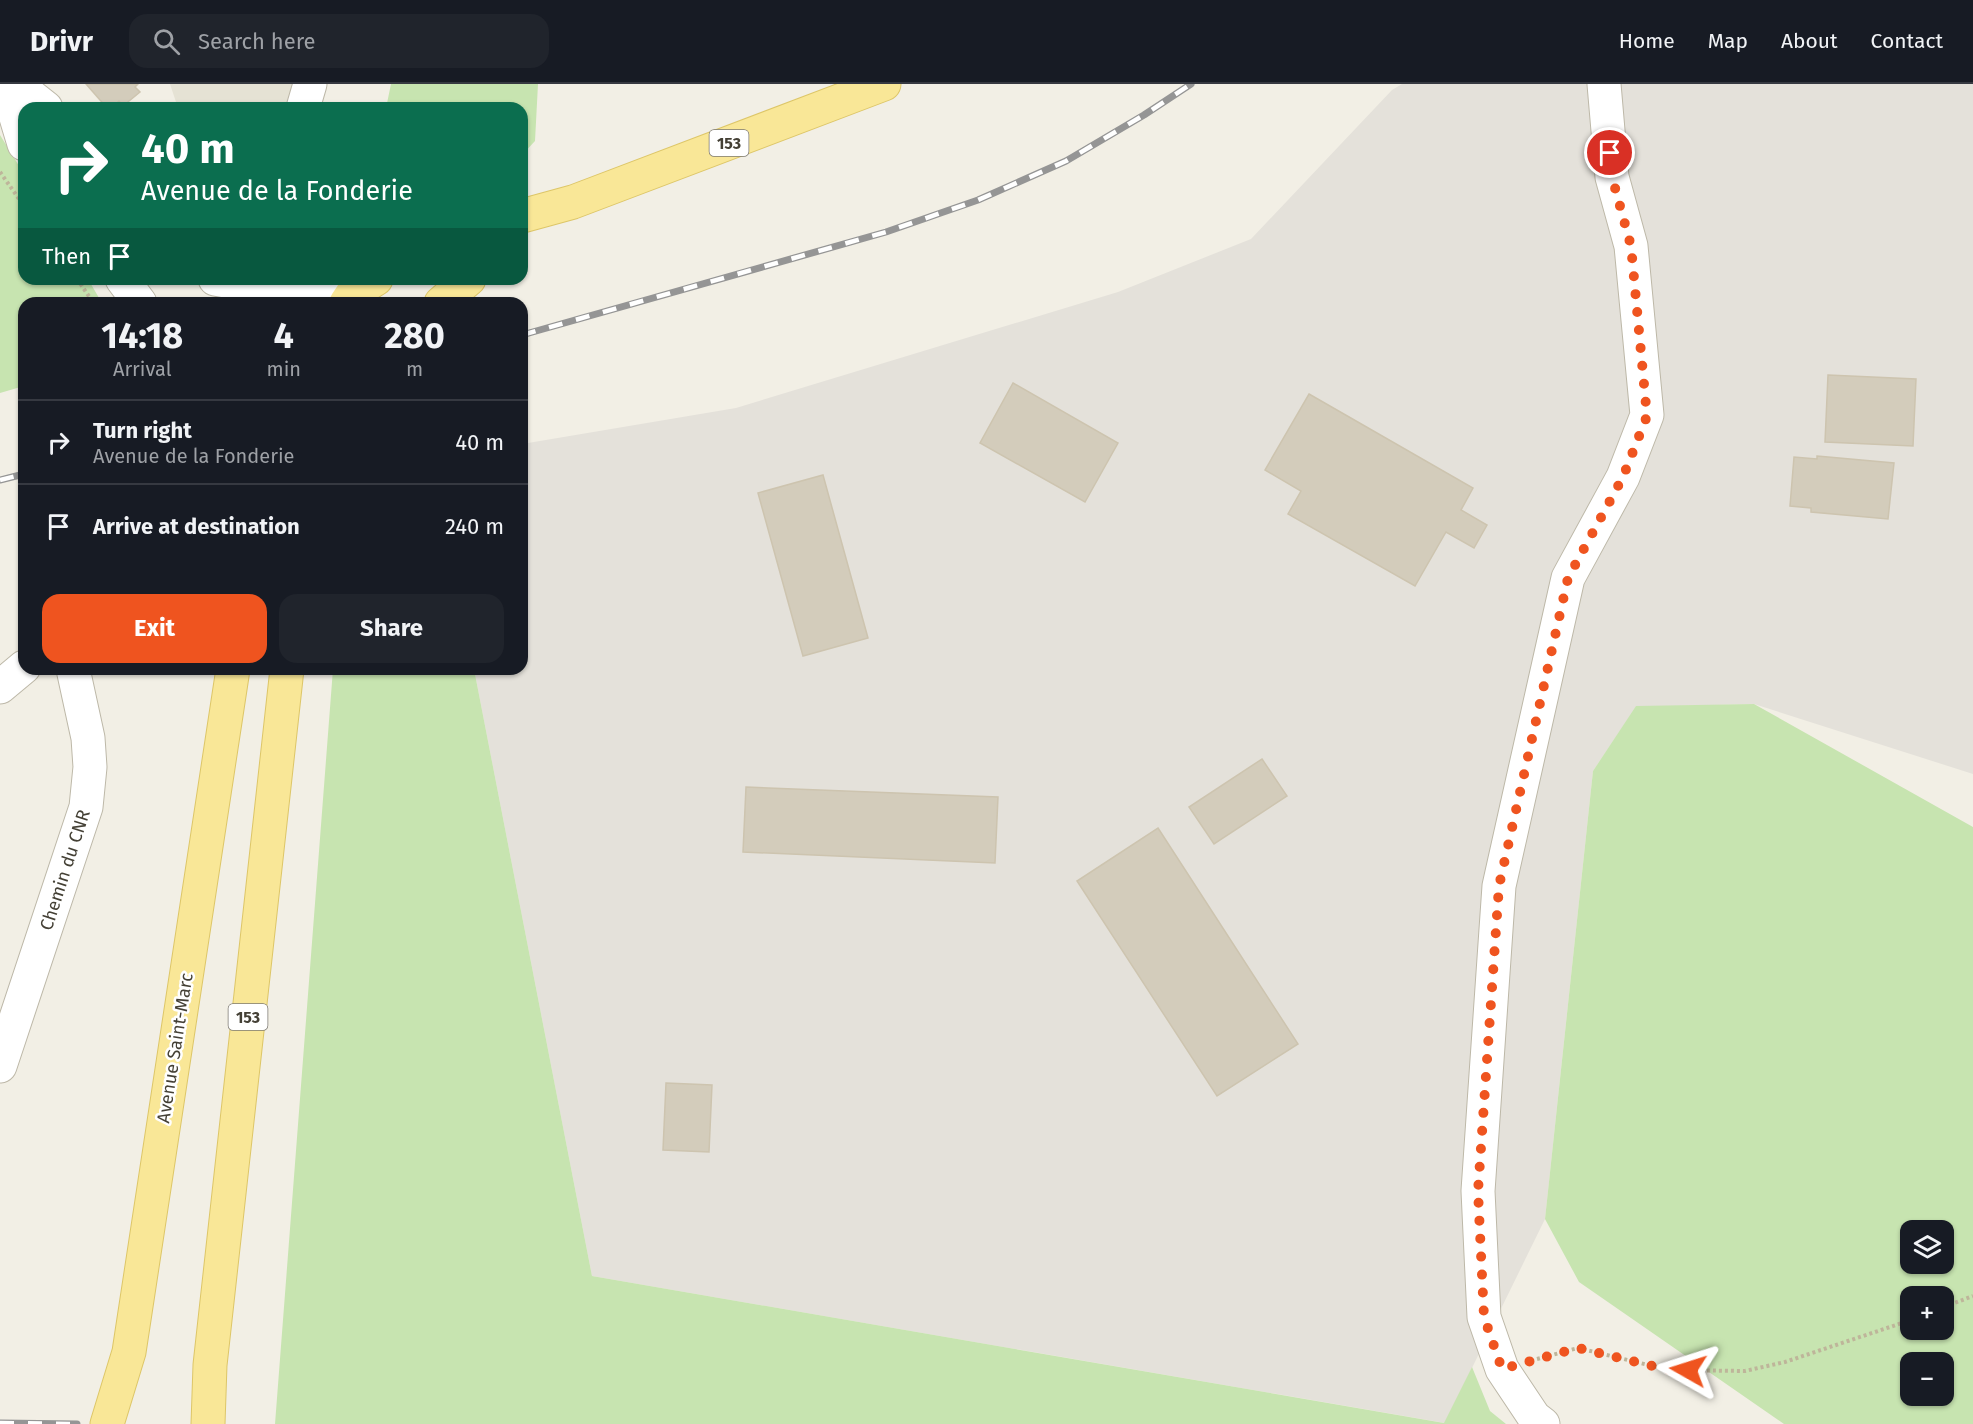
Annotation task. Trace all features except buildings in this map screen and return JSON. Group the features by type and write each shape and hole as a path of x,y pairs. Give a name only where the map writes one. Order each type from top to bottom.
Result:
{"main road":[{"name":"153","path":"528,214 573,202 884,84"},
{"name":"153","path":"528,234 573,202"},
{"path":"448,297 462,285"},
{"name":"Avenue Saint-Marc","path":"107,1424 129,1352 232,675"},
{"name":"153","path":"208,1424 210,1365 286,675"}],"street":[{"path":"6,84 18,124"},
{"path":"16,84 38,102"},
{"path":"305,102 310,84"},
{"path":"1543,1424 1534,1417 1502,1369 1484,1317 1478,1191 1499,886 1568,578 1623,477 1647,416 1631,246 1612,177 1604,84"},
{"path":"247,285 279,291 358,292"},
{"path":"0,687 18,673"},
{"name":"Chemin du CNR","path":"0,1066 86,807 90,767 88,738 74,675"}],"path":[{"path":"0,172 18,198"},
{"path":"1954,1303 1973,1296"},
{"path":"1502,1369 1578,1348 1669,1370 1745,1371 1785,1362 1900,1324"}],"shaded area":[{"path":"170,84 295,84 290,102 176,102"},
{"path":"1402,84 1973,84 1973,774 1754,704 1636,707 1593,771 1545,1219 1445,1423 592,1276 475,675 528,675 528,443 736,408 1118,292 1251,239 1392,90"}],"green space":[{"path":"391,84 538,84 535,141 528,149 528,102 387,102"},
{"path":"0,135 18,164 18,285 92,285 98,297 18,297 18,388 0,393"},
{"path":"333,675 475,675 592,1276 1444,1423 1472,1367 1490,1411 1506,1424 275,1424"},
{"path":"1754,704 1973,827 1973,1424 1784,1424 1579,1282 1545,1219 1593,771 1636,706"}],"railway":[{"path":"528,333 886,232 978,200 1066,161 1191,84"},
{"path":"0,480 18,476"},
{"path":"0,1423 77,1424"}],"route":[{"path":"1610,153 1612,177 1631,246 1647,416 1623,477 1568,578 1499,886 1478,1191 1484,1317 1502,1369 1578,1348 1669,1370 1688,1370"}]}
